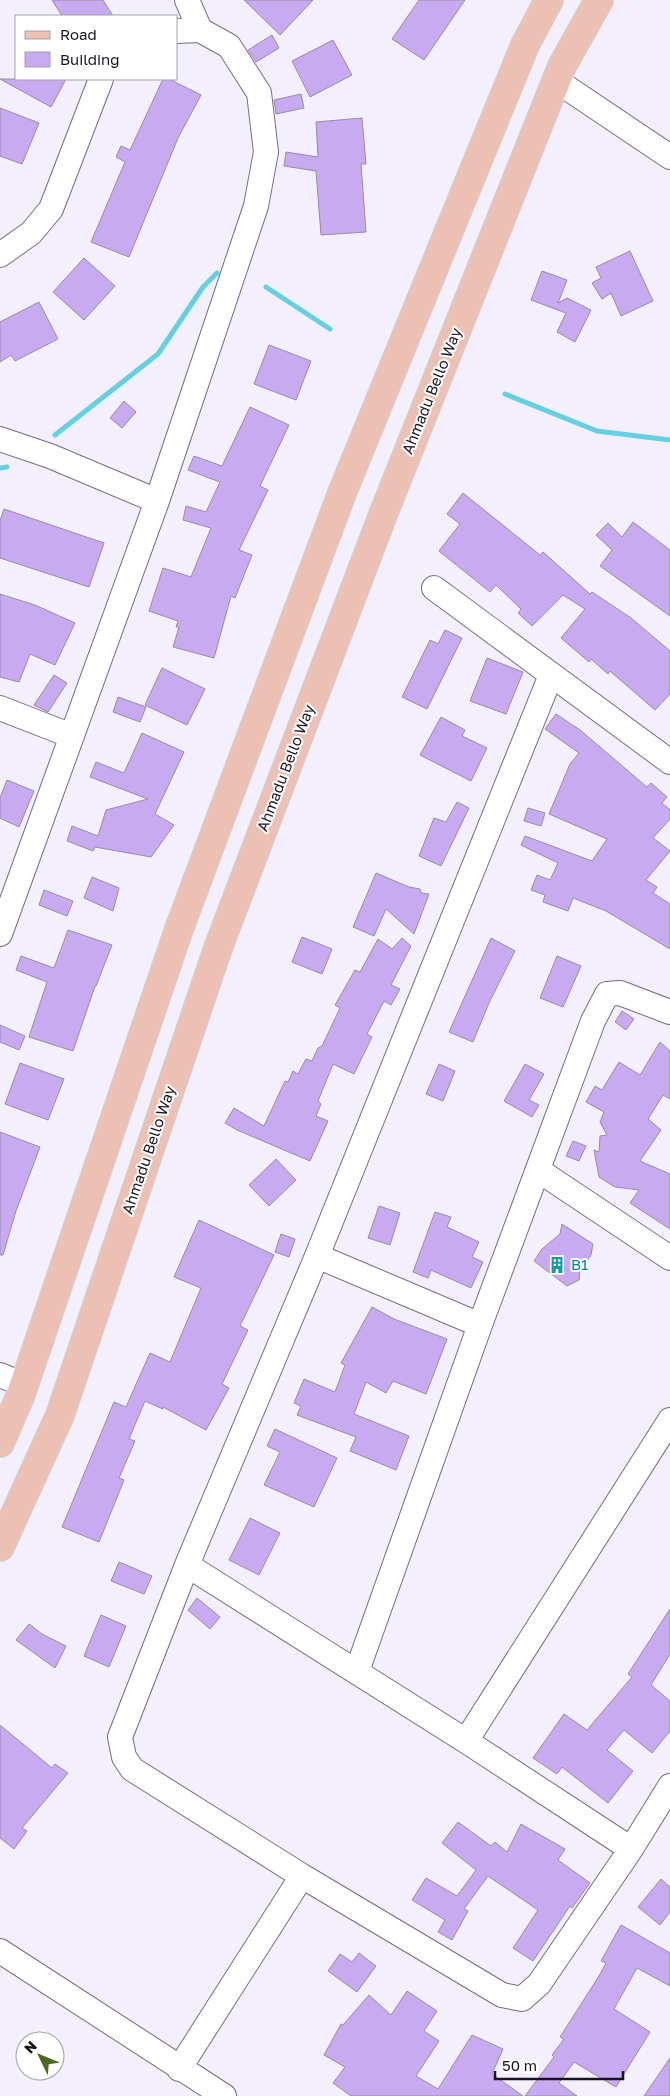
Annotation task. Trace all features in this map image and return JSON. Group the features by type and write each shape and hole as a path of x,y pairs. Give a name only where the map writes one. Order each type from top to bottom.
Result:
{"main road":[{"path":"4,1425 24,1385 179,929 342,493 525,45 549,0"},
{"name":"Ahmadu Bello Way","path":"0,1547 60,1415 218,948 380,521 557,81 599,0"}],"street":[{"path":"187,0 200,30"},
{"path":"0,934 158,501 256,206 266,152 259,93 229,46 200,30 178,31"},
{"path":"0,255 31,233 51,209 101,80"},
{"path":"557,81 670,157"},
{"path":"0,438 50,456 158,501"},
{"path":"434,588 670,762"},
{"path":"551,675 317,1256 187,1565 120,1737 124,1757 132,1769 302,1876 502,1995 522,1999 540,1984 631,1849 670,1786"},
{"path":"0,708 72,736"},
{"path":"357,1671 480,1326 593,1021 607,994 620,993 629,995 670,1012"},
{"path":"538,1170 670,1258"},
{"path":"317,1256 480,1326"},
{"path":"0,1374 24,1385"},
{"path":"466,1741 670,1420"},
{"path":"187,1565 357,1671 631,1849"},
{"path":"179,2069 302,1876"},
{"path":"0,1951 179,2069 224,2096"}],"building":[{"path":"52,0 103,0 112,15 61,15"},
{"path":"244,0 313,0 280,35"},
{"path":"419,0 465,0 424,60 392,39"},
{"path":"272,35 279,48 256,62 248,50"},
{"path":"333,40 352,75 310,97 292,61"},
{"path":"0,79 65,80 51,107"},
{"path":"163,80 171,80 201,95 178,138 129,257 91,242 125,162 116,157 121,146 130,150"},
{"path":"301,94 304,108 276,114 274,100"},
{"path":"0,108 39,123 22,164 0,156"},
{"path":"362,118 366,164 361,164 366,232 321,235 316,171 284,166 286,152 318,157 316,122"},
{"path":"630,251 653,301 621,316 611,293 602,299 592,283 601,278 596,267"},
{"path":"84,258 115,286 84,320 53,292"},
{"path":"542,271 567,280 558,303 567,298 591,310 575,342 557,332 566,313 531,300"},
{"path":"39,302 58,339 15,361 11,355 0,362 0,322"},
{"path":"269,345 311,361 296,400 254,384"},
{"path":"124,401 136,412 122,428 110,418"},
{"path":"250,407 289,425 260,486 268,490 239,550 252,555 235,598 231,596 214,658 173,647 179,627 176,627 178,621 149,611 163,568 191,577 211,528 183,520 186,506 206,512 220,482 188,470 194,456 222,466"},
{"path":"463,493 540,555 543,552 590,594 592,592 631,618 670,651 670,694 655,710 610,671 608,674 591,659 589,662 561,638 585,609 563,595 532,626 518,613 521,609 496,585 490,592 439,551 460,524 447,514"},
{"path":"4,509 104,543 89,587 0,558 0,521"},
{"path":"633,522 670,550 670,616 600,566 612,550 596,535 608,523 622,537"},
{"path":"0,594 35,605 75,623 55,665 30,654 19,682 0,677"},
{"path":"445,630 462,638 427,709 402,697 430,640 438,644"},
{"path":"487,658 523,672 506,714 470,701"},
{"path":"162,668 205,689 187,725 145,705"},
{"path":"54,675 67,683 48,712 34,705"},
{"path":"118,697 146,707 140,722 113,712"},
{"path":"556,714 580,730 647,787 651,783 667,797 662,803 670,810 670,819 653,838 670,851 646,880 657,887 653,893 670,904 670,949 606,911 573,898 568,911 543,902 545,895 531,890 537,875 550,880 558,863 521,845 525,836 592,861 607,839 549,814 570,764 579,753 545,729"},
{"path":"441,717 465,730 462,736 487,748 471,781 420,755"},
{"path":"142,733 184,752 155,814 174,825 151,857 95,847 93,851 67,841 72,826 98,836 106,810 148,799 90,777 96,762 124,773"},
{"path":"7,780 34,791 19,827 0,818 0,798"},
{"path":"457,802 469,808 441,866 419,856 434,818 446,822"},
{"path":"528,808 545,813 541,826 524,821"},
{"path":"376,873 409,887 420,889 421,893 429,894 414,934 386,909 374,936 353,927"},
{"path":"92,877 119,888 113,911 84,898"},
{"path":"44,890 73,901 67,916 39,905"},
{"path":"68,930 112,945 95,986 73,1051 29,1037 47,982 16,970 21,956 54,968"},
{"path":"302,937 332,949 322,974 292,962"},
{"path":"402,938 411,946 391,985 400,989 391,1005 384,1001 367,1034 372,1037 354,1074 333,1064 318,1101 321,1104 316,1116 328,1121 310,1161 225,1123 234,1108 264,1126 285,1081 288,1082 293,1071 298,1074 306,1059 312,1061 318,1048 322,1046 340,1008 335,1005 355,970 360,972 378,939 392,949"},
{"path":"491,938 515,951 489,1003 473,1042 449,1032"},
{"path":"557,956 581,966 563,1007 540,998"},
{"path":"622,1011 634,1019 626,1030 615,1022"},
{"path":"0,1025 25,1036 19,1050 0,1042"},
{"path":"660,1042 670,1051 670,1099 663,1095 648,1119 661,1130 640,1161 670,1174 670,1229 630,1203 639,1190 615,1187 599,1177 594,1150 599,1152 600,1136 607,1135 600,1122 604,1112 586,1102 595,1086 602,1090 619,1062 640,1075"},
{"path":"20,1063 64,1079 48,1120 5,1104"},
{"path":"439,1064 455,1071 443,1101 426,1094"},
{"path":"525,1064 544,1074 529,1100 539,1105 532,1117 504,1101"},
{"path":"0,1132 40,1147 16,1211 3,1255 0,1255"},
{"path":"573,1141 586,1146 579,1161 566,1156"},
{"path":"276,1159 296,1180 269,1206 249,1185"},
{"path":"379,1206 400,1213 390,1245 368,1238"},
{"path":"435,1212 451,1217 447,1227 479,1242 472,1257 483,1262 471,1288 431,1270 428,1278 413,1272"},
{"path":"199,1220 274,1255 240,1326 248,1330 222,1384 229,1388 206,1430 163,1407 163,1409 145,1401 129,1439 135,1441 119,1478 124,1480 99,1542 62,1527 114,1402 126,1407 150,1353 170,1362 201,1288 174,1277"},
{"path":"562,1224 593,1244 591,1255 580,1271 579,1280 567,1286 534,1261 542,1249 560,1234"},
{"path":"281,1234 295,1239 289,1257 275,1252"},
{"path":"372,1307 394,1319 447,1339 426,1394 393,1381 386,1393 366,1382 354,1414 409,1436 396,1470 350,1451 356,1437 297,1415 301,1406 294,1403 304,1379 335,1392 345,1365 341,1363"},
{"path":"275,1429 337,1458 314,1507 264,1485 280,1452 267,1446"},
{"path":"250,1518 280,1533 259,1575 229,1560"},
{"path":"119,1562 152,1576 144,1594 111,1581"},
{"path":"197,1598 220,1617 210,1629 188,1610"},
{"path":"670,1609 670,1654 651,1685 670,1701 670,1731 652,1753 624,1730 607,1750 633,1771 608,1803 562,1767 557,1774 533,1758 564,1714 587,1730 632,1677 628,1674"},
{"path":"101,1615 126,1626 109,1667 84,1656"},
{"path":"29,1624 42,1634 66,1646 55,1668 16,1640"},
{"path":"0,1725 52,1768 55,1764 68,1773 22,1828 27,1831 14,1849 0,1838"},
{"path":"458,1822 491,1846 495,1842 507,1852 521,1824 565,1849 558,1860 590,1883 572,1908 570,1906 533,1961 513,1948 538,1910 488,1876 464,1909 468,1911 452,1940 438,1932 445,1920 412,1900 426,1878 457,1896 476,1870 442,1843"},
{"path":"661,1879 670,1887 670,1912 660,1925 638,1907"},
{"path":"621,1925 670,1953 670,1986 637,1968 614,2009 650,2032 616,2087 574,2062 559,2083 577,2096 525,2096 554,2057 552,2055 564,2039 560,2037 606,1963 601,1961"},
{"path":"359,1953 376,1966 357,1992 328,1971 340,1954 352,1962"},
{"path":"407,1991 437,2011 424,2031 439,2041 416,2076 438,2089 472,2035 503,2049 492,2074 523,2096 351,2096 333,2083 345,2067 324,2055 341,2024 343,2025 369,1995 391,2015"},
{"path":"670,2058 670,2096 644,2096"}],"waterway":[{"path":"55,435 158,354 203,287 217,273"},
{"path":"266,287 330,329"},
{"path":"505,394 597,431 670,440"},
{"path":"0,468 7,467"}],"place":[{"name":"B1","path":"557,1265"}]}
